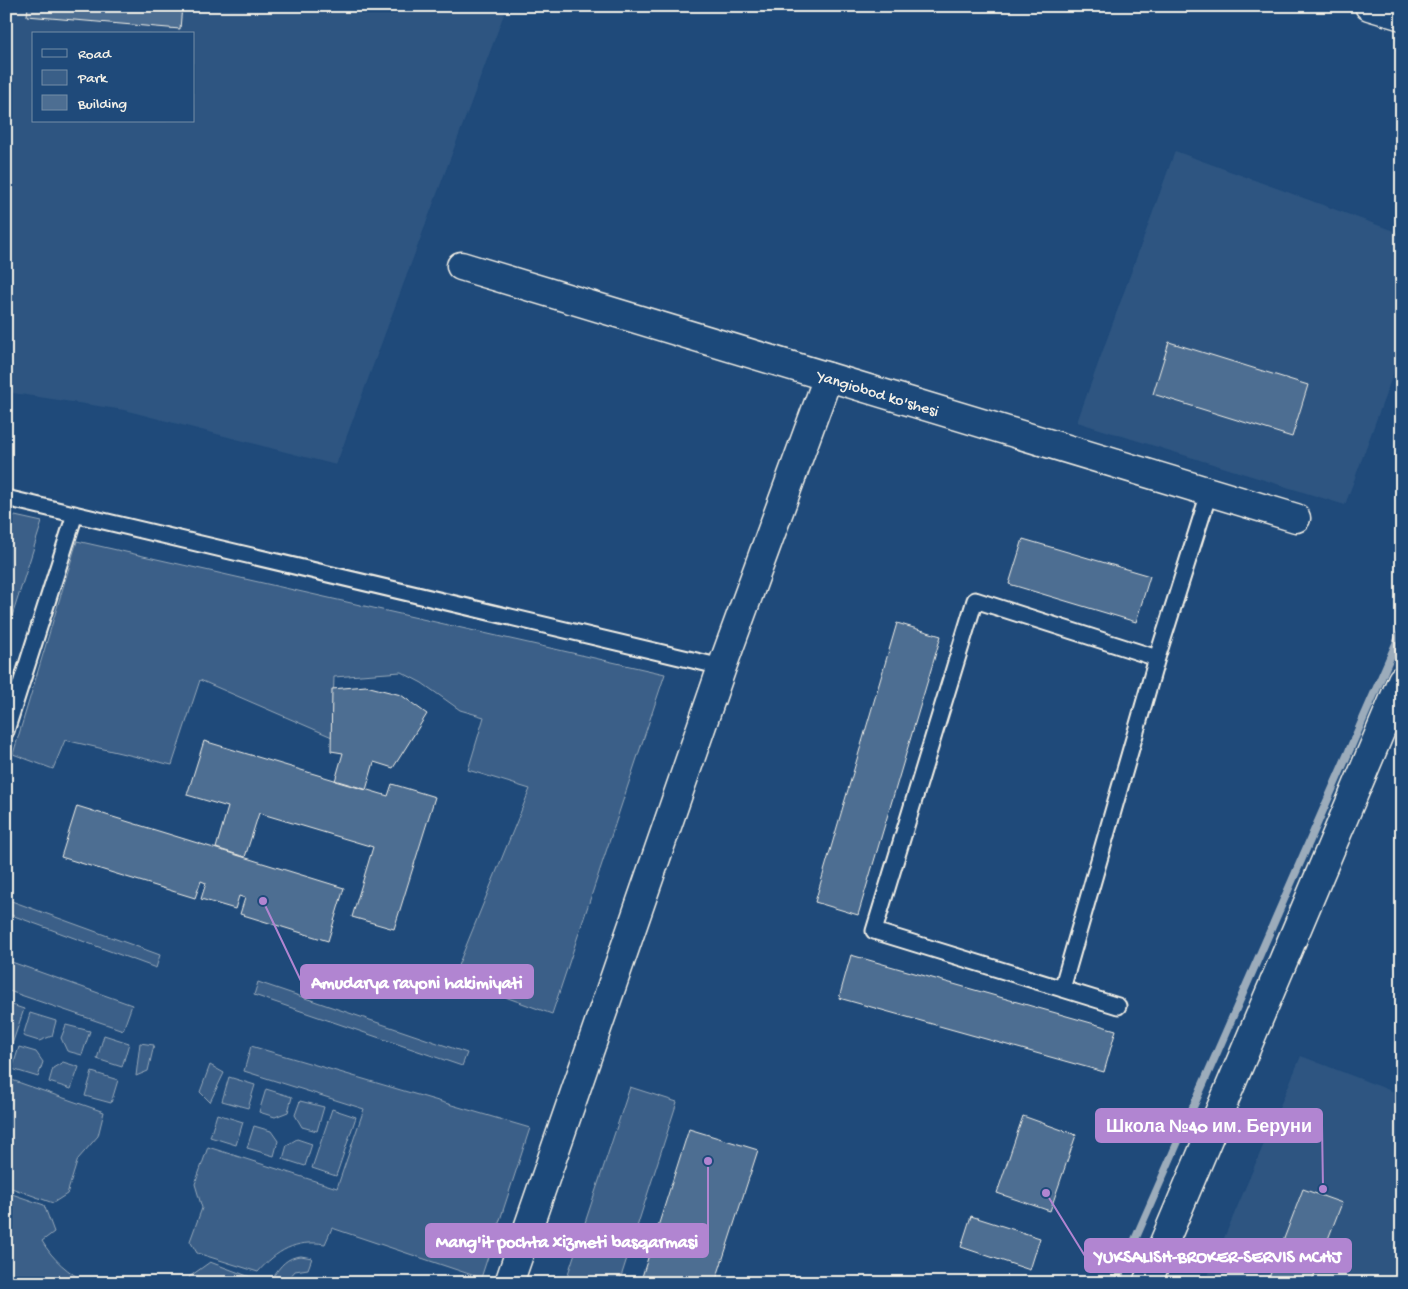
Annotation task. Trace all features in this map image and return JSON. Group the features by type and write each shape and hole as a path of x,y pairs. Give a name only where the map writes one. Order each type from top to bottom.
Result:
{"street":[{"path":"1369,6 1402,16"},
{"name":"Yangiobod ko'shesi","path":"460,266 1296,518"},
{"path":"509,1283 722,667 828,377"},
{"path":"1147,1283 1402,680"}],"lane":[{"path":"1062,988 1157,658 1209,493"},
{"path":"6,498 722,667"},
{"path":"6,731 75,514"},
{"path":"1118,1006 874,931 975,600 1157,658"}],"shaded area":[{"path":"6,6 507,6 336,465 124,410 6,392"},
{"path":"1175,151 1402,234 1402,350 1345,505 1077,422"},
{"path":"1301,1056 1402,1095 1402,1283 1205,1283"}],"green space":[{"path":"6,514 42,522 6,635"},
{"path":"77,541 665,674 552,1014 453,978 530,789 468,770 484,717 460,710 422,683 401,672 334,677 332,737 200,680 172,765 65,740 53,769 13,754"},
{"path":"6,899 160,955 156,968 6,913"},
{"path":"6,960 132,1005 123,1030 6,990"},
{"path":"258,982 467,1053 462,1066 254,995"},
{"path":"6,1003 24,1009 6,1062"},
{"path":"30,1013 56,1021 52,1036 39,1041 23,1036"},
{"path":"66,1025 90,1031 82,1055 67,1051 61,1038"},
{"path":"104,1035 129,1043 122,1067 97,1059"},
{"path":"140,1043 154,1045 148,1071 136,1076"},
{"path":"251,1046 530,1128 481,1278 332,1228 325,1244 305,1243 287,1248 272,1258 258,1272 197,1253 190,1241 202,1208 195,1184 208,1147 337,1188 364,1109 244,1071"},
{"path":"19,1047 36,1052 43,1062 38,1077 12,1069"},
{"path":"63,1062 79,1067 71,1089 49,1082 53,1068"},
{"path":"210,1065 224,1073 210,1102 200,1092"},
{"path":"92,1072 118,1080 111,1103 85,1096"},
{"path":"229,1077 255,1085 248,1108 222,1101"},
{"path":"6,1078 104,1112 98,1136 78,1159 67,1194 53,1203 6,1186"},
{"path":"630,1087 677,1102 619,1283 565,1283"},
{"path":"266,1089 292,1097 288,1112 275,1117 259,1112"},
{"path":"300,1101 324,1107 317,1131 302,1127 295,1115"},
{"path":"332,1109 356,1117 336,1176 312,1168"},
{"path":"217,1114 243,1122 236,1145 210,1137"},
{"path":"254,1126 271,1131 278,1141 274,1156 247,1148"},
{"path":"297,1139 312,1144 305,1166 283,1159 287,1145"},
{"path":"6,1192 44,1205 54,1232 42,1241 62,1265 87,1283 6,1283"},
{"path":"301,1256 312,1258 308,1269 295,1271 286,1282 273,1277 284,1263 292,1258"},
{"path":"210,1262 261,1281 261,1283 192,1283 189,1277"}],"building":[{"path":"28,6 182,6 180,29 27,16"},
{"path":"1169,342 1308,385 1292,437 1153,394"},
{"path":"1023,539 1150,576 1136,622 1009,584"},
{"path":"897,623 941,636 858,915 815,902"},
{"path":"366,686 401,695 427,714 393,768 374,762 366,790 335,781 343,753 331,751 332,689"},
{"path":"204,741 388,796 392,784 435,797 394,929 352,917 373,847 259,813 245,857 216,848 228,807 187,795"},
{"path":"77,806 344,888 328,941 240,914 245,898 239,896 235,909 201,899 206,883 201,881 195,898 61,857"},
{"path":"851,955 1116,1030 1104,1072 839,998"},
{"path":"1023,1116 1076,1135 1050,1211 997,1193"},
{"path":"689,1129 758,1150 715,1283 640,1283"},
{"path":"1303,1189 1342,1203 1311,1283 1267,1283"},
{"path":"971,1216 1040,1238 1030,1270 961,1247"}],"waterway":[{"path":"1116,1283 1402,630"}],"place":[{"name":"Amudarya rayoni hakimiyati","path":"263,901"},
{"name":"Mang'it pochta xizmeti basqarmasi","path":"708,1161"},
{"name":"Школа №40 им. Беруни","path":"1323,1189"},
{"name":"YUKSALISH-BROKER-SERVIS MCHJ","path":"1046,1193"}]}
